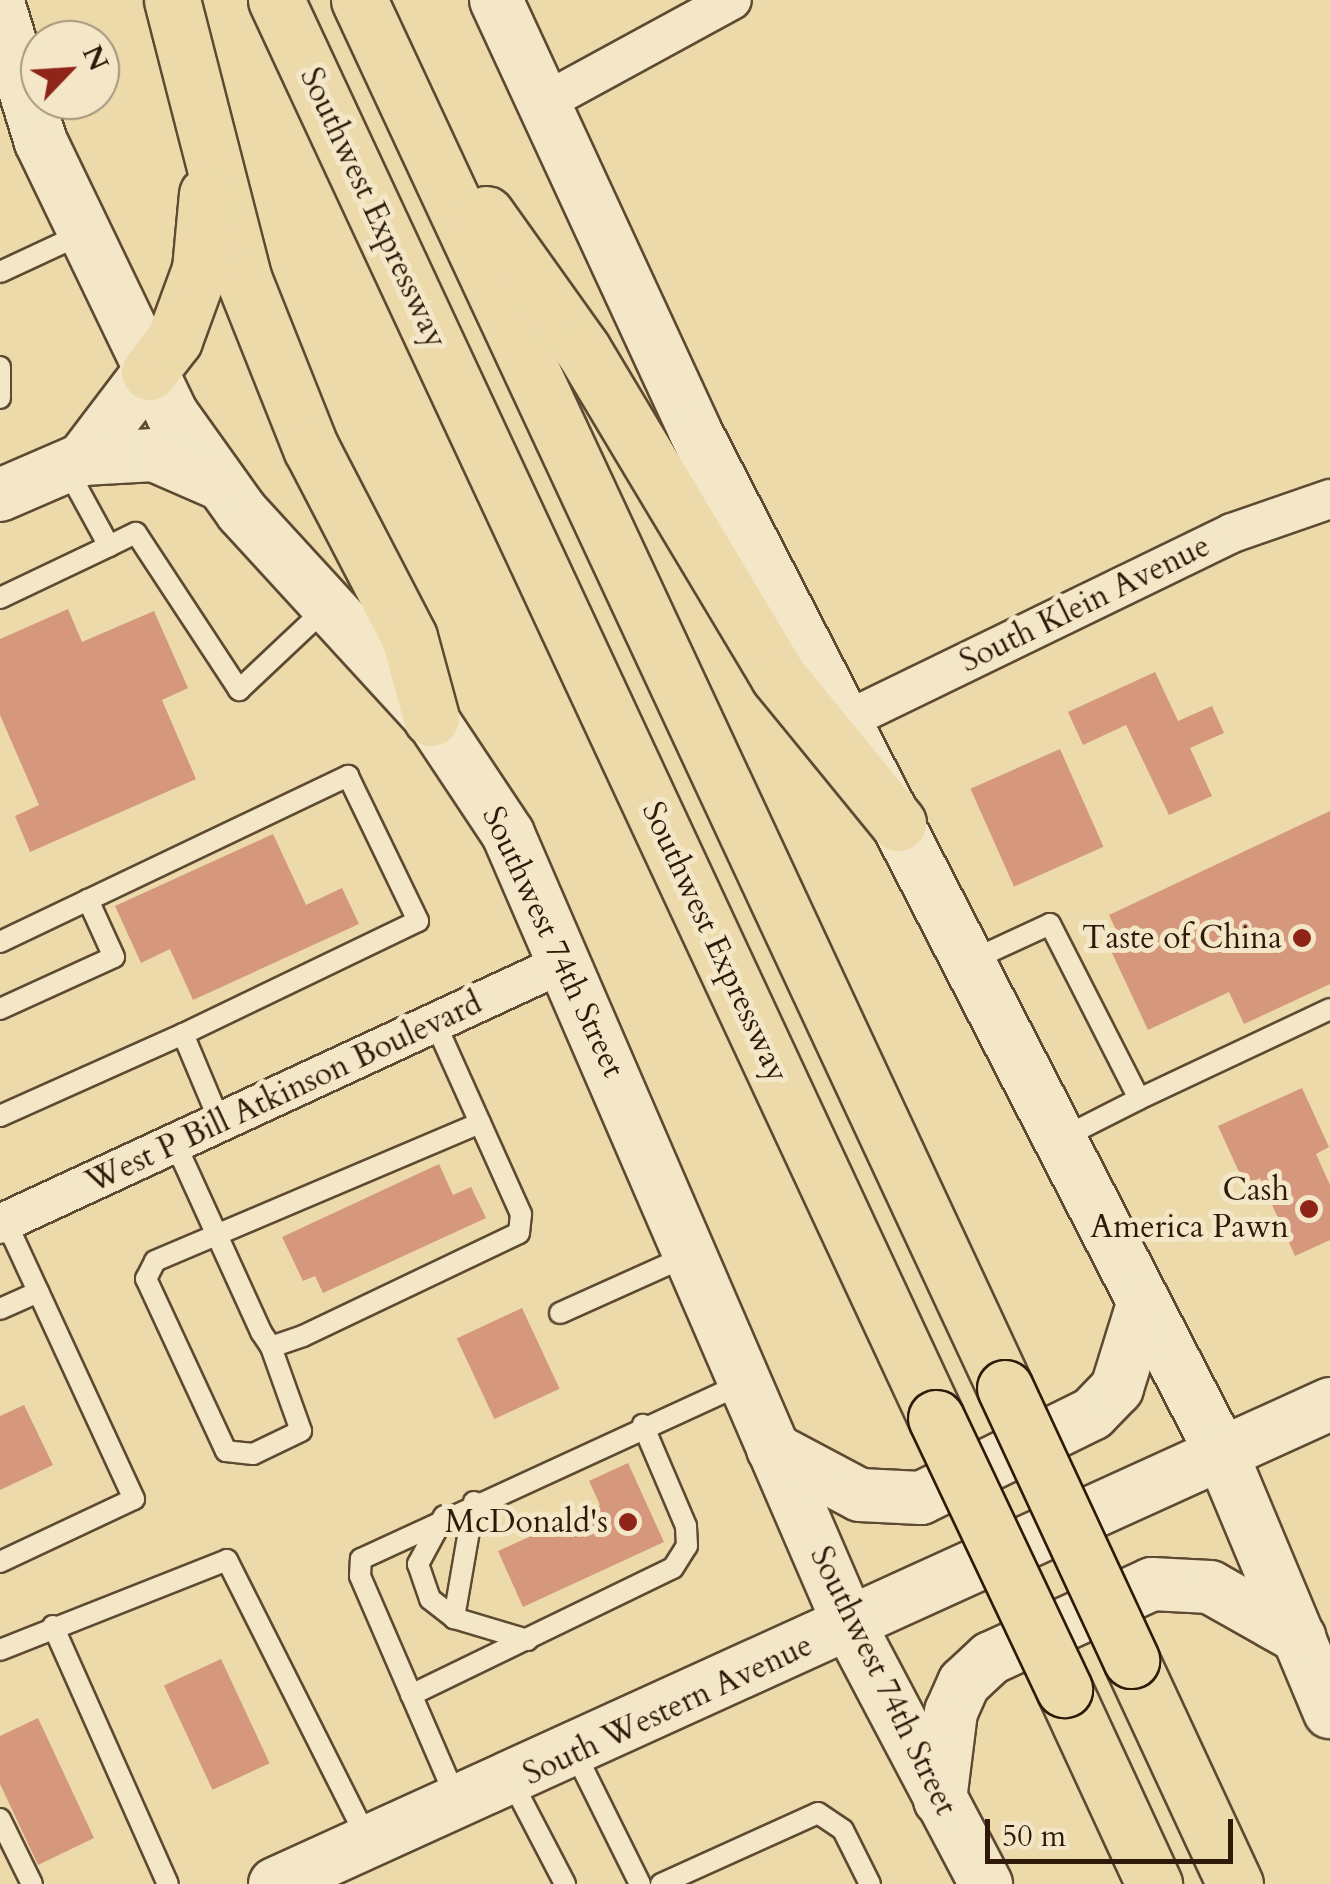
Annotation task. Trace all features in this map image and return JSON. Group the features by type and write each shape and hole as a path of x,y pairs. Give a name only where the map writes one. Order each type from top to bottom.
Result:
{"highway":[{"path":"172,0 210,162 278,372 408,637 431,718"},
{"name":"Southwest Expressway","path":"276,0 1154,1884"},
{"path":"359,0 1235,1884"},
{"path":"404,97 582,350 778,676 898,824"},
{"path":"149,372 174,340 200,269 210,162"}],"main road":[{"path":"496,0 696,431 1220,1452 1320,1679"},
{"name":"Southwest 74th Street","path":"0,9 41,142 149,372 218,483 431,718 508,834 568,960 850,1626 986,1884"},
{"path":"74,462 149,372"},
{"path":"0,495 74,462 154,455 218,483"},
{"path":"773,1449 860,1494 922,1498 1092,1414 1117,1388 1143,1304"},
{"name":"South Western Avenue","path":"299,1879 1330,1404"},
{"path":"940,1800 952,1712 964,1683 991,1658 1152,1584 1210,1587 1320,1679"}],"street":[{"path":"543,102 732,0"},
{"name":"South Klein Avenue","path":"845,721 1232,533 1330,499"},
{"name":"West P Bill Atkinson Boulevard","path":"3,1223 568,960"}],"lane":[{"path":"0,272 82,234"},
{"path":"0,367 0,398"},
{"path":"74,462 109,546"},
{"path":"0,598 136,533 239,690 328,606"},
{"path":"0,942 348,776 418,921 183,1034 0,1116"},
{"path":"0,1009 114,957 88,900"},
{"path":"968,962 1050,924 1139,1099"},
{"path":"1059,1140 1330,1009"},
{"path":"271,1347 303,1336 520,1233 521,1214 434,1023"},
{"path":"183,1034 220,1122"},
{"path":"175,1143 215,1239 271,1347 301,1431 253,1454 226,1450 146,1279 155,1261 215,1239 480,1123"},
{"path":"0,1562 134,1499 3,1223"},
{"path":"560,1313 691,1254"},
{"path":"0,1309 38,1292"},
{"path":"459,1805 360,1576 361,1560 446,1514 745,1382"},
{"path":"411,1694 662,1577 686,1546 643,1425"},
{"path":"454,1618 474,1502"},
{"path":"446,1514 418,1564 430,1599 454,1618 528,1640"},
{"path":"0,1650 226,1560 370,1843"},
{"path":"53,1626 168,1884"},
{"path":"575,1753 640,1884"},
{"path":"512,1782 565,1884"},
{"path":"661,1884 818,1812 842,1830 870,1884"},
{"path":"0,1819 32,1884"}],"building":[{"path":"68,609 82,642 154,611 188,688 162,700 196,779 30,852 15,816 39,805 0,715 0,639"},
{"path":"1155,672 1178,721 1212,706 1224,733 1190,748 1212,796 1169,815 1126,725 1083,745 1068,712"},
{"path":"1060,749 1104,847 1014,887 970,789"},
{"path":"1330,811 1330,984 1244,1024 1229,992 1148,1030 1106,940 1118,934 1109,915"},
{"path":"273,834 306,905 342,888 359,924 193,1000 170,949 141,963 115,906"},
{"path":"1302,1088 1329,1147 1316,1154 1330,1185 1330,1240 1295,1256 1260,1178 1245,1185 1218,1126"},
{"path":"439,1164 453,1195 471,1187 486,1218 323,1293 315,1276 303,1281 282,1237"},
{"path":"522,1308 560,1389 494,1419 457,1338"},
{"path":"24,1405 53,1465 0,1490 0,1416"},
{"path":"628,1463 664,1542 523,1607 498,1551 600,1505 589,1481"},
{"path":"221,1659 270,1763 213,1790 164,1686"},
{"path":"38,1718 94,1838 38,1865 0,1784 0,1736"}],"place":[{"name":"Taste of China","path":"1302,938"},
{"name":"Cash America Pawn","path":"1309,1209"},
{"name":"McDonald's","path":"628,1522"}]}
